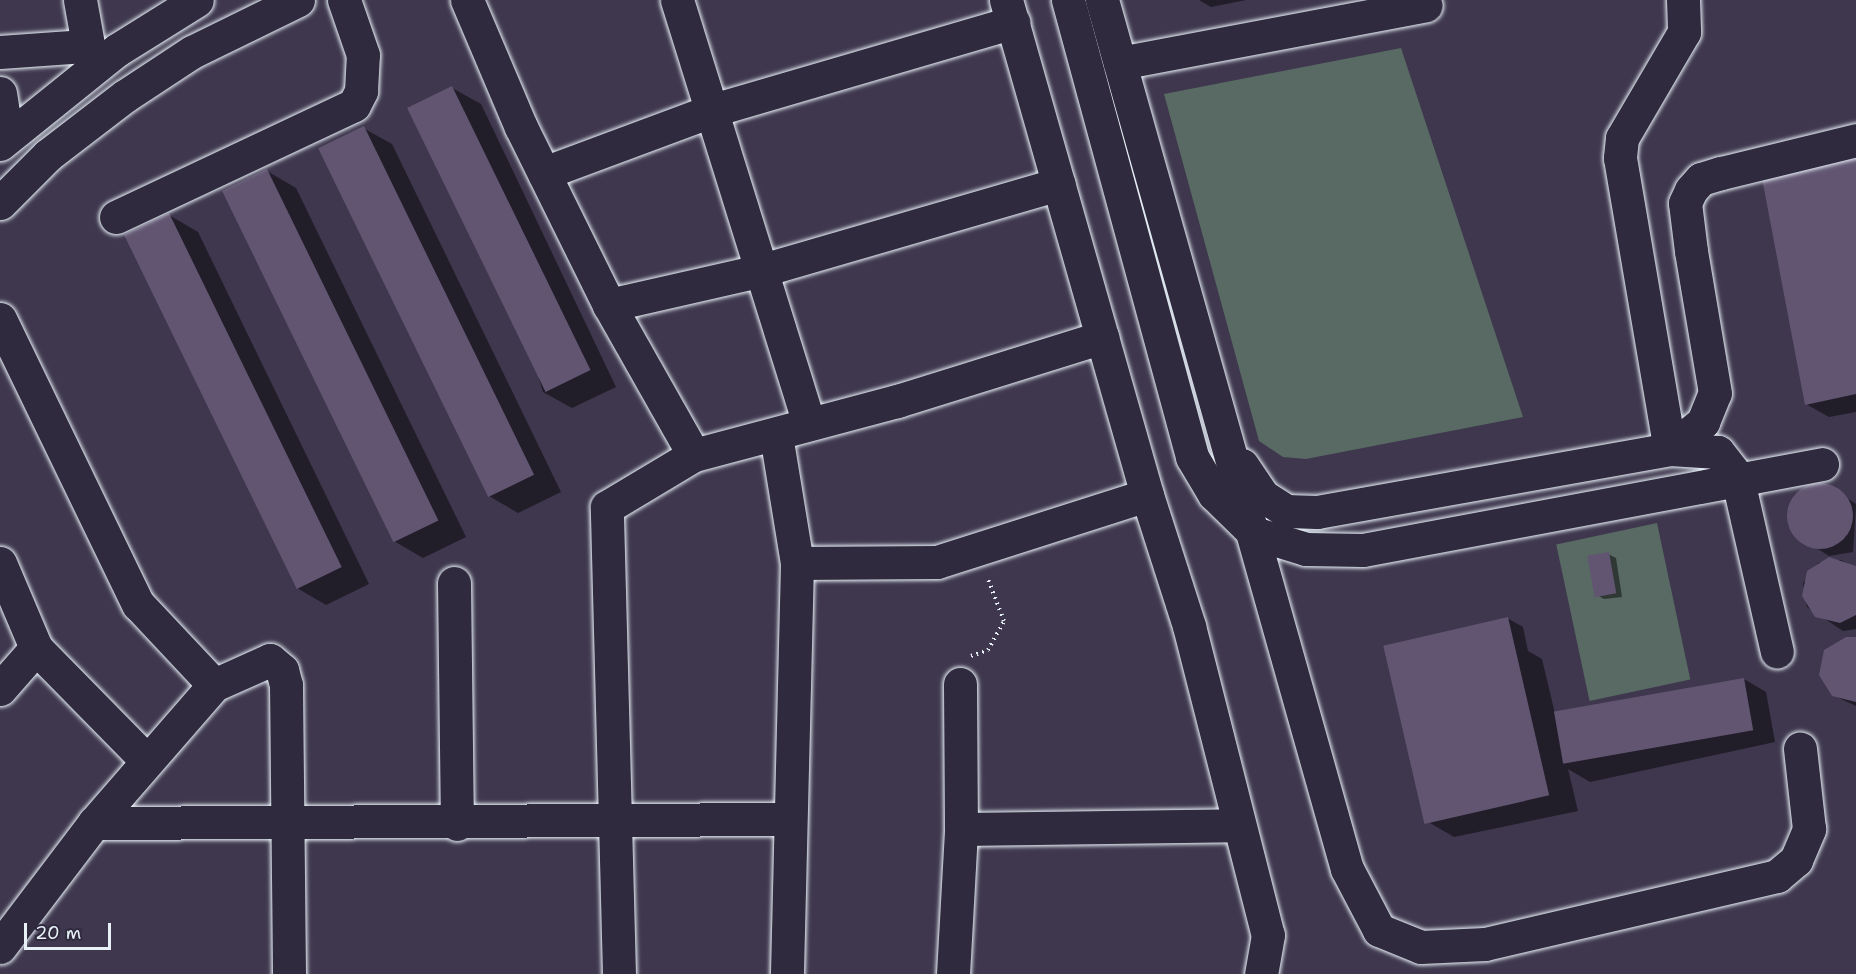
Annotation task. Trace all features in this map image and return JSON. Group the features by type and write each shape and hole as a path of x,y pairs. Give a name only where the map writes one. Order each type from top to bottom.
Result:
{"street":[{"path":"80,0 88,58"},
{"path":"4,141 88,58 170,8 197,0"},
{"path":"116,217 354,105 361,91 363,55 344,0"},
{"path":"467,0 544,173 609,305 694,454"},
{"path":"677,0 713,110 759,271 809,424"},
{"path":"1068,0 1192,457 1214,494 1254,533 1306,549 1363,549 1737,476 1822,464"},
{"path":"1102,0 1354,889 1370,920 1396,940 1445,948 1485,944 1777,876 1796,860 1809,829 1800,749"},
{"path":"1670,449 1620,158 1622,138 1684,32 1683,0"},
{"path":"0,203 48,155 125,96 192,52 277,4"},
{"path":"1120,63 1426,5"},
{"path":"544,173 713,110 1009,11 1147,495 1189,626 1269,935 1261,974"},
{"path":"0,52 88,58"},
{"path":"0,93 4,141"},
{"path":"1670,449 1703,422 1715,393 1685,203 1691,190 1701,179 1856,140"},
{"path":"609,305 759,271 1059,184"},
{"path":"0,319 138,604 214,685"},
{"path":"619,974 617,821 607,507 694,454 776,435 1102,337"},
{"path":"776,435 797,563 787,974"},
{"path":"1228,440 1263,496 1286,511 1317,512 1670,449 1718,452 1737,476 1777,652"},
{"path":"797,563 936,562 1147,495"},
{"path":"0,563 36,648 146,760"},
{"path":"454,584 457,824"},
{"path":"0,689 36,648"},
{"path":"0,947 94,823 146,760 214,685 265,661 282,670 289,974"},
{"path":"953,974 961,830 960,684"},
{"path":"94,823 285,826 789,819"},
{"path":"961,830 1239,825"}],"path":[{"path":"960,684 959,662 988,650 1004,621 973,552"}],"green space":[{"path":"1401,48 1523,417 1306,459 1283,457 1259,441 1164,94"},
{"path":"1657,523 1690,680 1590,701 1556,544"}],"building":[{"path":"452,86 591,370 546,392 407,108"},
{"path":"364,126 534,475 488,497 318,148"},
{"path":"1856,151 1856,394 1805,405 1761,173"},
{"path":"267,169 438,520 393,542 222,191"},
{"path":"169,213 342,567 297,589 124,235"},
{"path":"1820,483 1833,486 1843,493 1850,503 1853,516 1850,529 1843,539 1833,546 1820,549 1807,546 1797,539 1790,529 1787,516 1790,503 1797,493 1807,486"},
{"path":"1609,552 1616,593 1595,597 1587,556"},
{"path":"1829,557 1856,566 1856,615 1840,623 1815,617 1802,596 1807,571"},
{"path":"1508,617 1549,795 1424,824 1383,646"},
{"path":"1846,637 1856,637 1856,702 1832,696 1819,675 1824,650"},
{"path":"1744,678 1753,730 1563,764 1554,712"}]}
